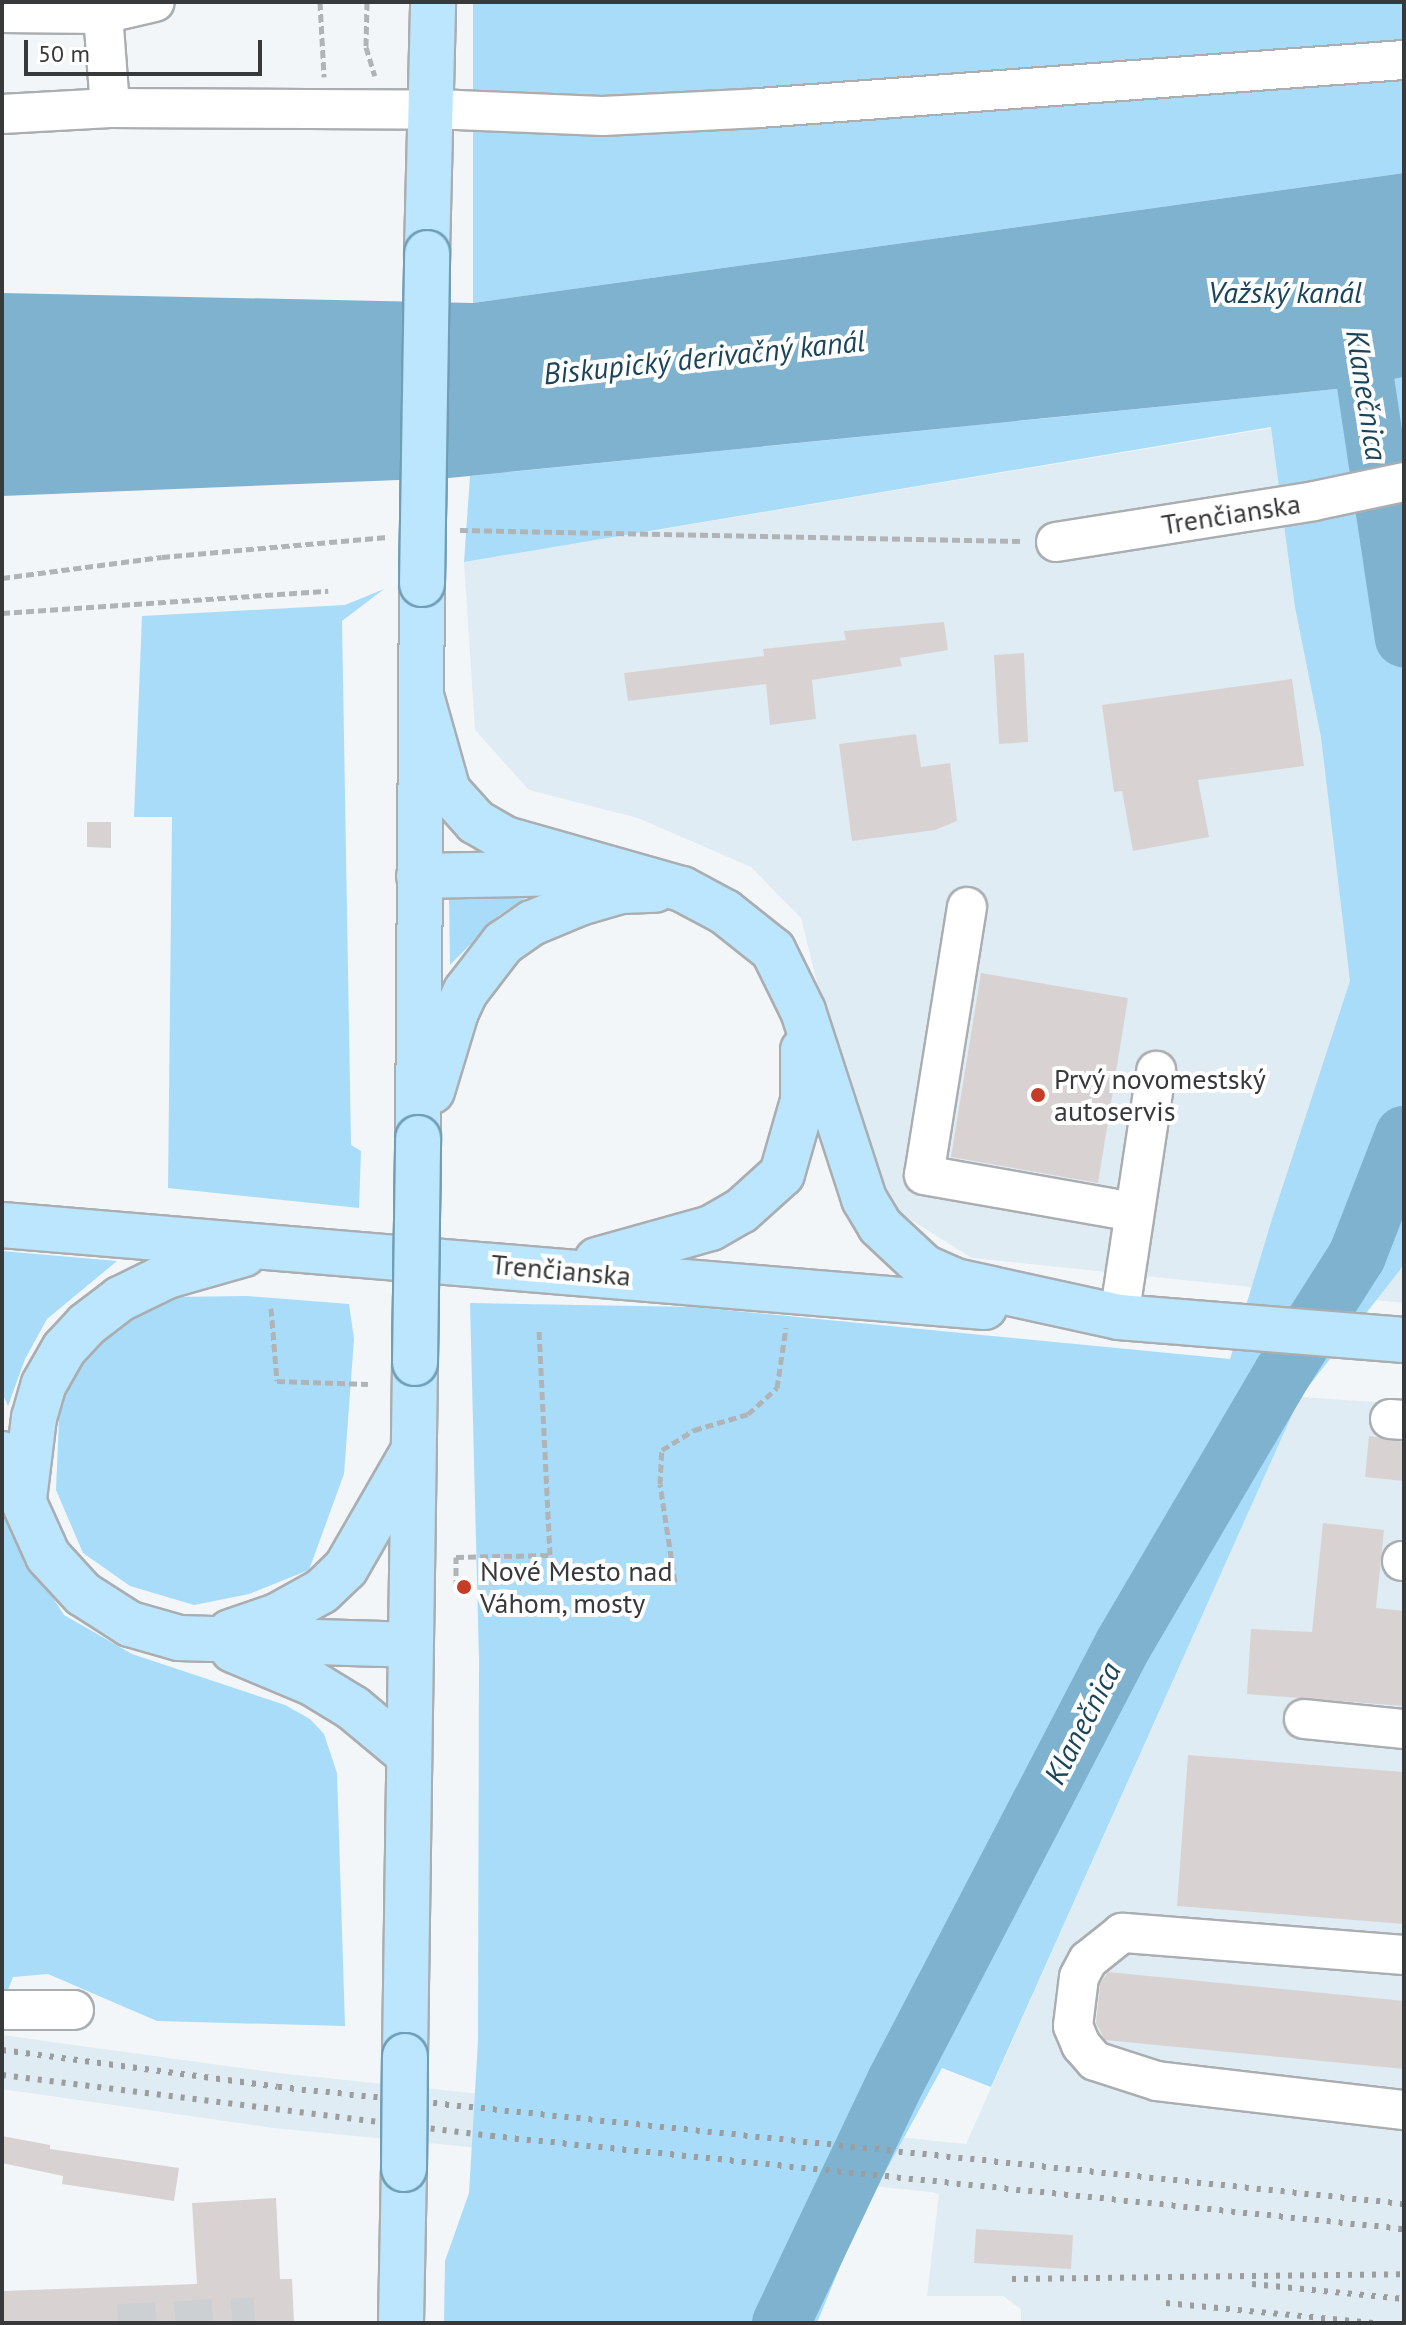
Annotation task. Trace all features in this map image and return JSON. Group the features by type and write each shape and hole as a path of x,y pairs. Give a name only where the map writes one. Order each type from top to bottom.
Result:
{"main road":[{"path":"401,2323 418,1138 422,584 433,4"},
{"path":"422,699 448,791 476,822 505,839 682,889 725,912 773,950 803,1011 864,1199 880,1226 924,1267 955,1281 1119,1317 1404,1340"},
{"path":"419,876 617,871"},
{"path":"418,1138 456,1012 466,991 503,943 532,923 580,903 621,891 682,889"},
{"path":"557,1270 641,1250 711,1228 741,1211 782,1174 803,1101 803,1011"},
{"name":"Trenčianska","path":"2,1225 1119,1317"},
{"path":"24,1499 34,1418 44,1384 64,1349 86,1325 120,1299 167,1276 271,1246"},
{"path":"209,1639 277,1616 322,1591 346,1568 413,1451"},
{"path":"2,1454 48,1556 83,1594 108,1613 153,1632 209,1639 409,1645"},
{"path":"209,1639 312,1683 353,1708 408,1754"}],"street":[{"path":"2,13 103,14 155,2"},
{"path":"103,14 110,108"},
{"path":"2,114 110,108 430,110 603,116 759,108 1404,60"},
{"name":"Trenčianska","path":"1056,542 1314,501 1404,482"},
{"path":"967,907 924,1175 1133,1212"},
{"path":"1119,1317 1156,1071"},
{"path":"1304,1719 1404,1729"},
{"path":"1404,1955 1122,1933 1088,1960 1079,1977 1073,2026 1081,2045 1095,2061 1157,2081 1404,2110"},
{"path":"2,2010 74,2010"}],"path":[{"path":"320,2 326,110"},
{"path":"366,47 367,2"},
{"path":"452,531 483,528 1056,542"},
{"path":"2,578 162,557 391,536"},
{"path":"2,613 328,591"},
{"path":"271,1308 277,1381 368,1384"},
{"path":"675,1582 660,1484 662,1450 694,1430 748,1414 777,1388 788,1315"},
{"path":"464,1587 456,1587 456,1557 550,1555 539,1329"}],"shaded area":[{"path":"473,2 1404,2 1404,173 473,303"},
{"path":"1404,377 1404,1262 1300,1397 991,2087 942,2068 859,2220 817,2323 444,2323 445,2261 469,2193 478,2041 479,1659 470,1303 694,1307 1230,1359 1350,981 1321,737 1295,607 1271,427 464,562 470,476 1346,388"},
{"path":"1404,406 1404,1303 972,1258 882,1202 848,1107 801,918 751,867 638,818 529,790 475,730 464,562"},
{"path":"384,589 342,621 351,1145 361,1151 359,1208 168,1188 172,817 134,817 142,616 345,605"},
{"path":"529,896 499,915 450,965 449,899"},
{"path":"2,1251 117,1261 47,1319 25,1359 8,1406 2,1392"},
{"path":"247,1296 349,1304 354,1339 344,1474 309,1570 249,1594 194,1605 130,1586 83,1553 56,1490 60,1395 105,1334 173,1297"},
{"path":"1300,1397 1404,1404 1404,2323 1021,2323 1021,2309 1003,2296 927,2296 939,2194 931,2192 273,2128 2,2089 2,2035 278,2073 966,2144"},
{"path":"2,1501 24,1553 64,1615 132,1654 285,1705 310,1719 324,1734 337,1773 345,2026 157,2021 48,1974 13,1977 6,1995 2,1995"}],"water":[{"name":"Važský kanál","path":"1404,173 1404,377 1346,388 449,478 2,496 2,293 473,303"}],"building":[{"path":"944,622 948,650 900,658 902,666 812,680 816,719 770,725 766,684 628,701 624,673 764,656 763,649 846,640 844,631"},
{"path":"1024,653 1028,742 999,744 994,655"},
{"path":"1292,679 1304,766 1198,780 1209,837 1133,851 1122,791 1114,792 1102,705"},
{"path":"916,734 921,767 950,763 957,821 935,830 852,841 839,744"},
{"path":"87,822 111,822 111,848 87,847"},
{"path":"981,973 1128,998 1098,1183 951,1157"},
{"path":"1369,1436 1404,1442 1404,1481 1365,1477"},
{"path":"1323,1523 1384,1530 1376,1608 1404,1611 1404,1706 1247,1694 1251,1629 1312,1632"},
{"path":"1188,1755 1404,1772 1404,1924 1177,1906"},
{"path":"1108,1972 1404,2001 1404,2069 1105,2040 1096,2023 1100,1984"},
{"path":"2,2136 50,2145 50,2149 179,2168 174,2201 62,2184 63,2176 2,2163"},
{"path":"276,2198 280,2279 292,2279 294,2323 2,2323 2,2291 197,2284 192,2203"},
{"path":"976,2229 1073,2235 1071,2269 974,2263"}],"waterway":[{"name":"Klanečnica","path":"1354,305 1404,638"},
{"name":"Klanečnica","path":"781,2323 896,2081 1123,1645 1282,1374 1357,1256 1404,1135"}],"tunnel":[{"path":"118,2323 255,2316"}],"railway":[{"path":"2,2050 278,2087 1404,2204"},
{"path":"2,2075 491,2136 1404,2229"},
{"path":"1012,2279 1404,2274"},
{"path":"1252,2284 1404,2299"},
{"path":"1166,2303 1373,2323"}],"place":[{"name":"Prvý novomestský autoservis","path":"1038,1095"},
{"name":"Nové Mesto nad Váhom, mosty","path":"464,1587"}],"water label":[{"name":"Biskupický derivačný kanál","path":"704,357"}]}
